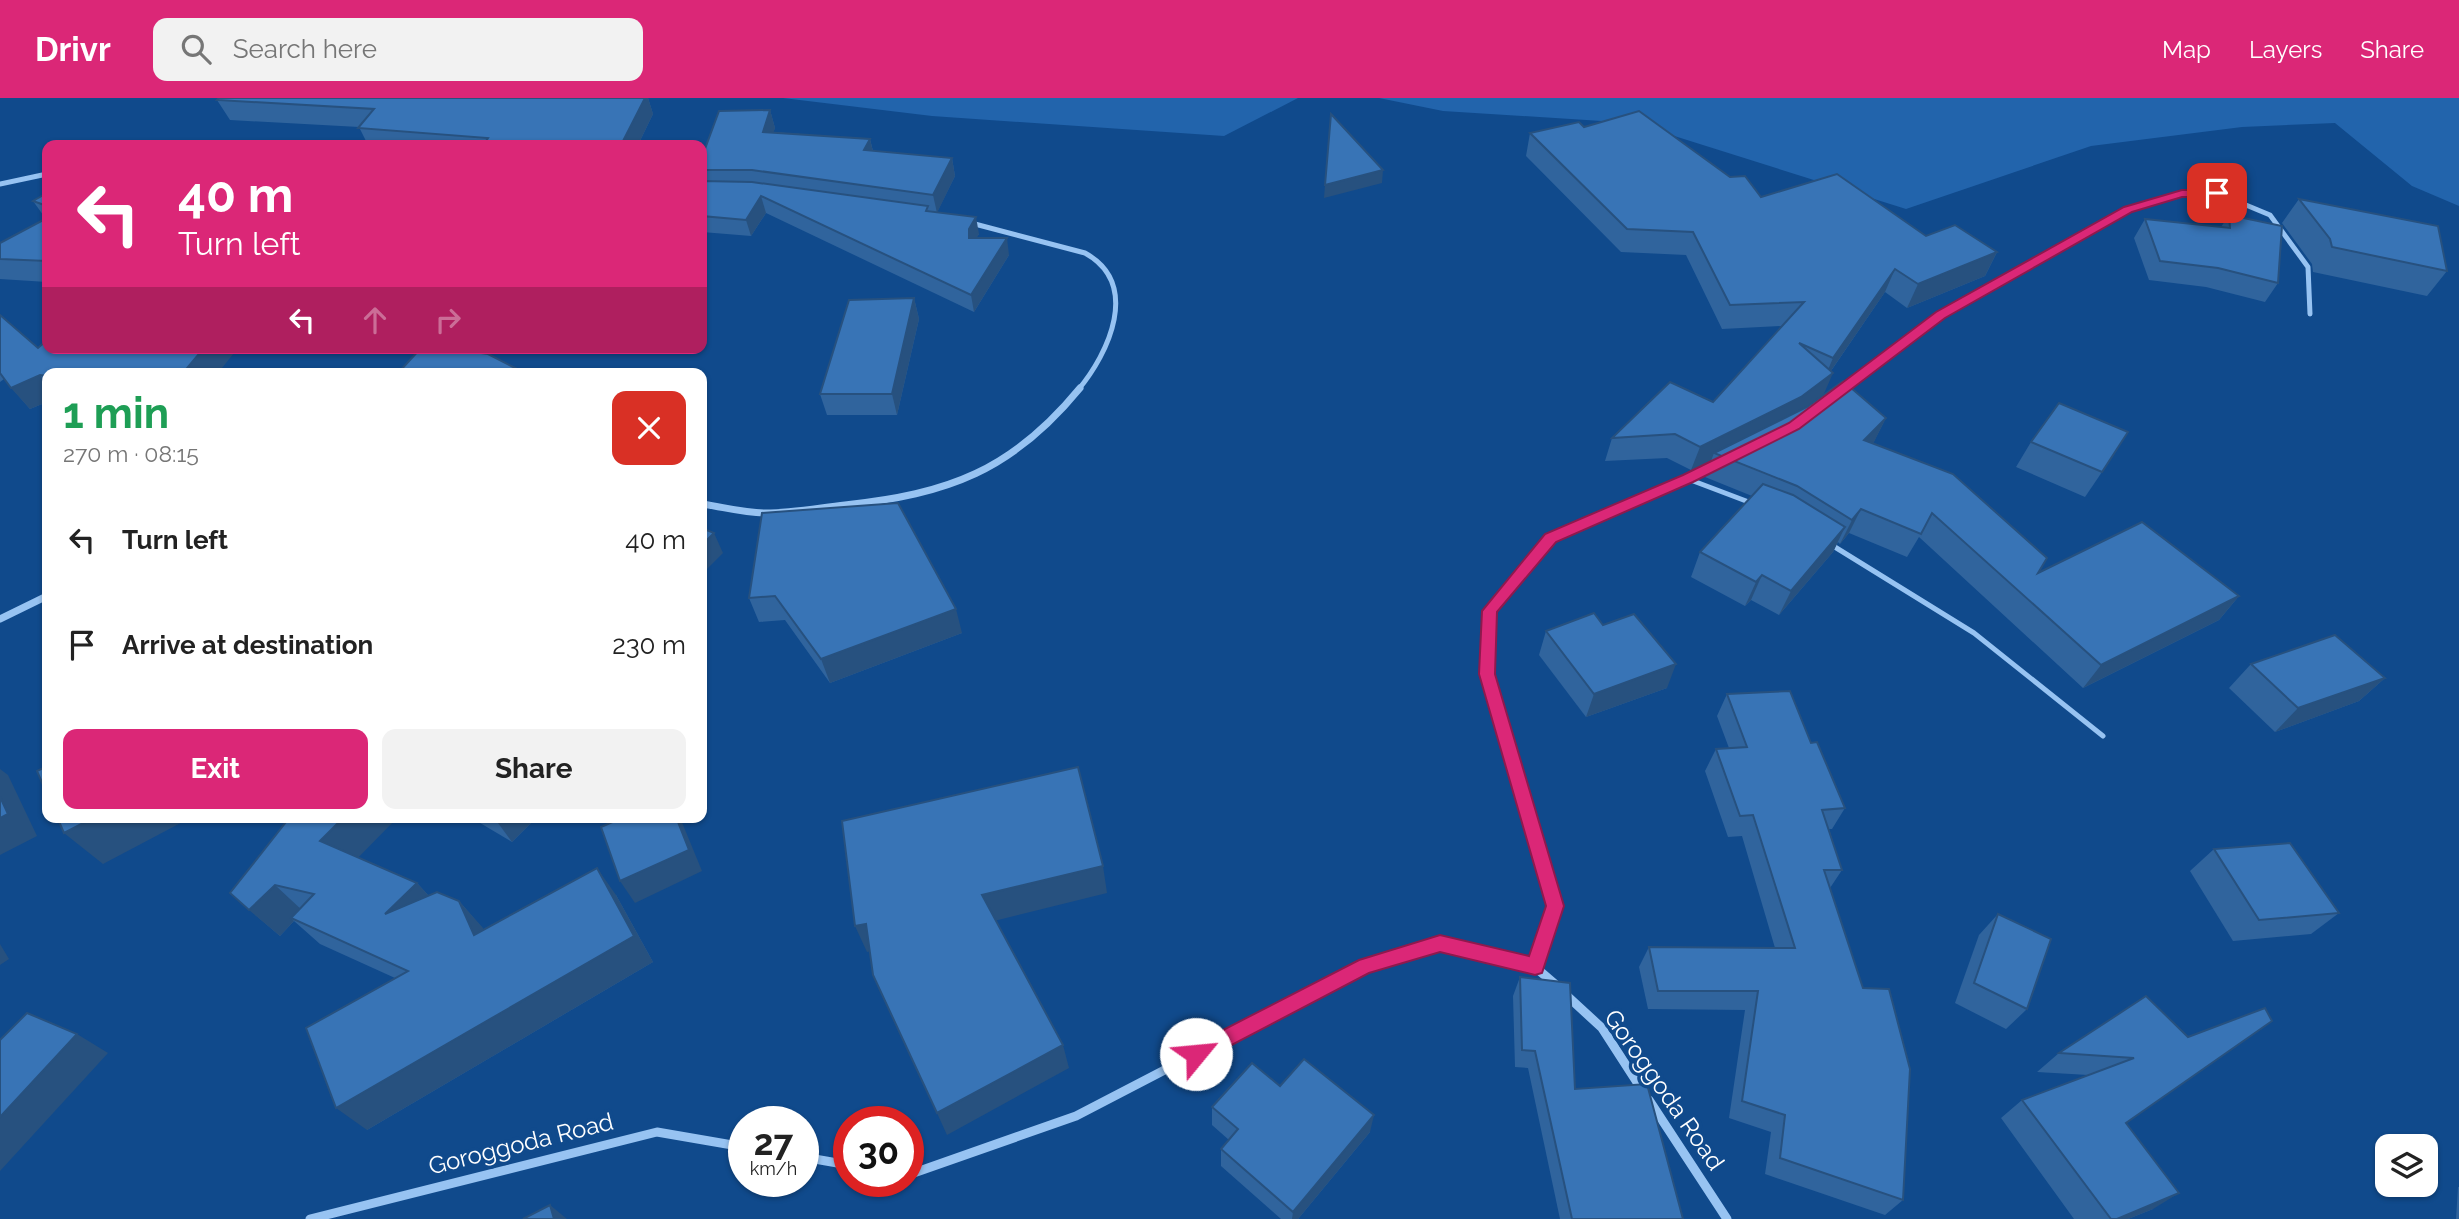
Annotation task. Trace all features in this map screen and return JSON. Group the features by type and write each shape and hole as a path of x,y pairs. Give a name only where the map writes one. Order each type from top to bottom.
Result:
{"street":[{"path":"0,184 42,175"},
{"path":"1836,394 1940,315 2128,210 2182,194 2217,193 2270,215 2308,267 2310,314"},
{"path":"707,505 764,513 916,498 987,469 1058,416 1107,353 1116,312 1112,280 1092,256 999,227 958,222"},
{"path":"1535,967 1555,906 1487,674 1489,611 1550,538 1724,461"},
{"path":"0,619 42,598"},
{"name":"Goroggoda Road","path":"924,1169 1076,1116 1365,966 1440,944 1535,967 1602,1028 1727,1219"},
{"name":"Goroggoda Road","path":"310,1219 657,1132 728,1144"}],"lane":[{"path":"1688,479 1760,506"},
{"path":"1819,537 1974,633 2103,736"}],"shaded area":[{"path":"783,98 1298,98 1224,136 932,116"},
{"path":"1379,98 2459,98 2459,206 2412,186 2335,123 2242,127 2091,146 1906,209 1633,123 1443,111"}],"building":[{"path":"645,98 624,140 487,140 488,138 358,128 374,109 217,100"},
{"path":"770,110 763,132 870,139 864,150 952,158 933,195 752,170 707,170 707,143 719,111"},
{"path":"1639,111 1730,177 1745,176 1761,197 1837,174 1926,236 1955,225 1997,252 1918,284 1895,269 1833,358 1799,343 1833,373 1801,397 1700,447 1675,434 1612,438 1670,382 1713,402 1804,302 1730,305 1693,232 1627,229 1530,133 1579,122 1584,127"},
{"path":"1331,114 1383,170 1325,185"},
{"path":"707,181 752,182 928,206 926,211 976,217 969,229 969,238 1007,238 971,295 761,196 746,220 707,216"},
{"path":"42,196 42,204 33,201"},
{"path":"2299,199 2438,226 2447,271 2332,247 2330,239"},
{"path":"2229,215 2282,226 2278,283 2218,268 2160,261 2145,219 2230,228"},
{"path":"42,221 42,261 0,259 0,243"},
{"path":"914,298 892,394 820,394 849,300"},
{"path":"0,315 38,348 42,344 42,354 199,354 187,368 42,368 42,375 11,388 0,373"},
{"path":"415,354 488,354 515,368 403,368"},
{"path":"1843,381 1886,418 1864,440 1953,474 2047,558 2038,573 2142,522 2239,596 2101,665 1932,513 1921,534 1861,509 1852,520 1797,486 1714,453 1807,407"},
{"path":"2059,403 2128,432 2102,472 2031,442"},
{"path":"1763,484 1793,495 1845,527 1791,591 1762,575 1756,582 1700,552"},
{"path":"898,503 956,609 821,659 775,596 749,598 762,513"},
{"path":"707,530 714,533 707,540"},
{"path":"1594,613 1603,625 1634,614 1676,664 1594,694 1546,631"},
{"path":"2335,635 2385,678 2298,708 2251,664"},
{"path":"1790,691 1811,743 1817,742 1845,808 1822,810 1842,870 1824,870 1863,988 1889,989 1910,1069 1903,1200 1780,1158 1785,1115 1742,1101 1758,991 1658,991 1649,947 1795,948 1753,815 1740,816 1716,749 1747,747 1727,694"},
{"path":"1078,767 1103,866 982,895 1063,1045 937,1113 873,975 866,924 855,926 842,821"},
{"path":"42,768 42,782 37,771"},
{"path":"0,797 8,814 0,818"},
{"path":"60,823 83,823 64,833"},
{"path":"285,823 338,823 320,841 417,883 385,914 437,892 459,901 474,935 597,868 634,936 336,1108 306,1028 408,971 291,918 314,894 275,885 249,910 230,893"},
{"path":"610,823 678,823 689,850 620,881 601,827"},
{"path":"2290,843 2339,913 2259,920 2214,849"},
{"path":"1998,914 2051,939 2027,1009 1974,983"},
{"path":"1520,977 1570,983 1575,1089 1647,1084 1683,1219 1572,1219 1535,1051 1522,1050"},
{"path":"2146,996 2188,1037 2265,1008 2272,1021 2126,1123 2179,1193 2117,1219 2111,1219 2022,1100 2134,1058 2059,1053"},
{"path":"27,1013 77,1034 0,1117 0,1040"},
{"path":"1304,1059 1374,1115 1293,1212 1221,1149 1238,1129 1212,1107 1252,1063 1280,1086"},
{"path":"550,1205 554,1219 523,1219"}],"route":[{"path":"1196,1054 1365,966 1440,944 1535,967 1555,906 1487,674 1489,611 1550,538 1688,479 1794,426 1940,315 2128,210 2182,194 2217,193"}]}
